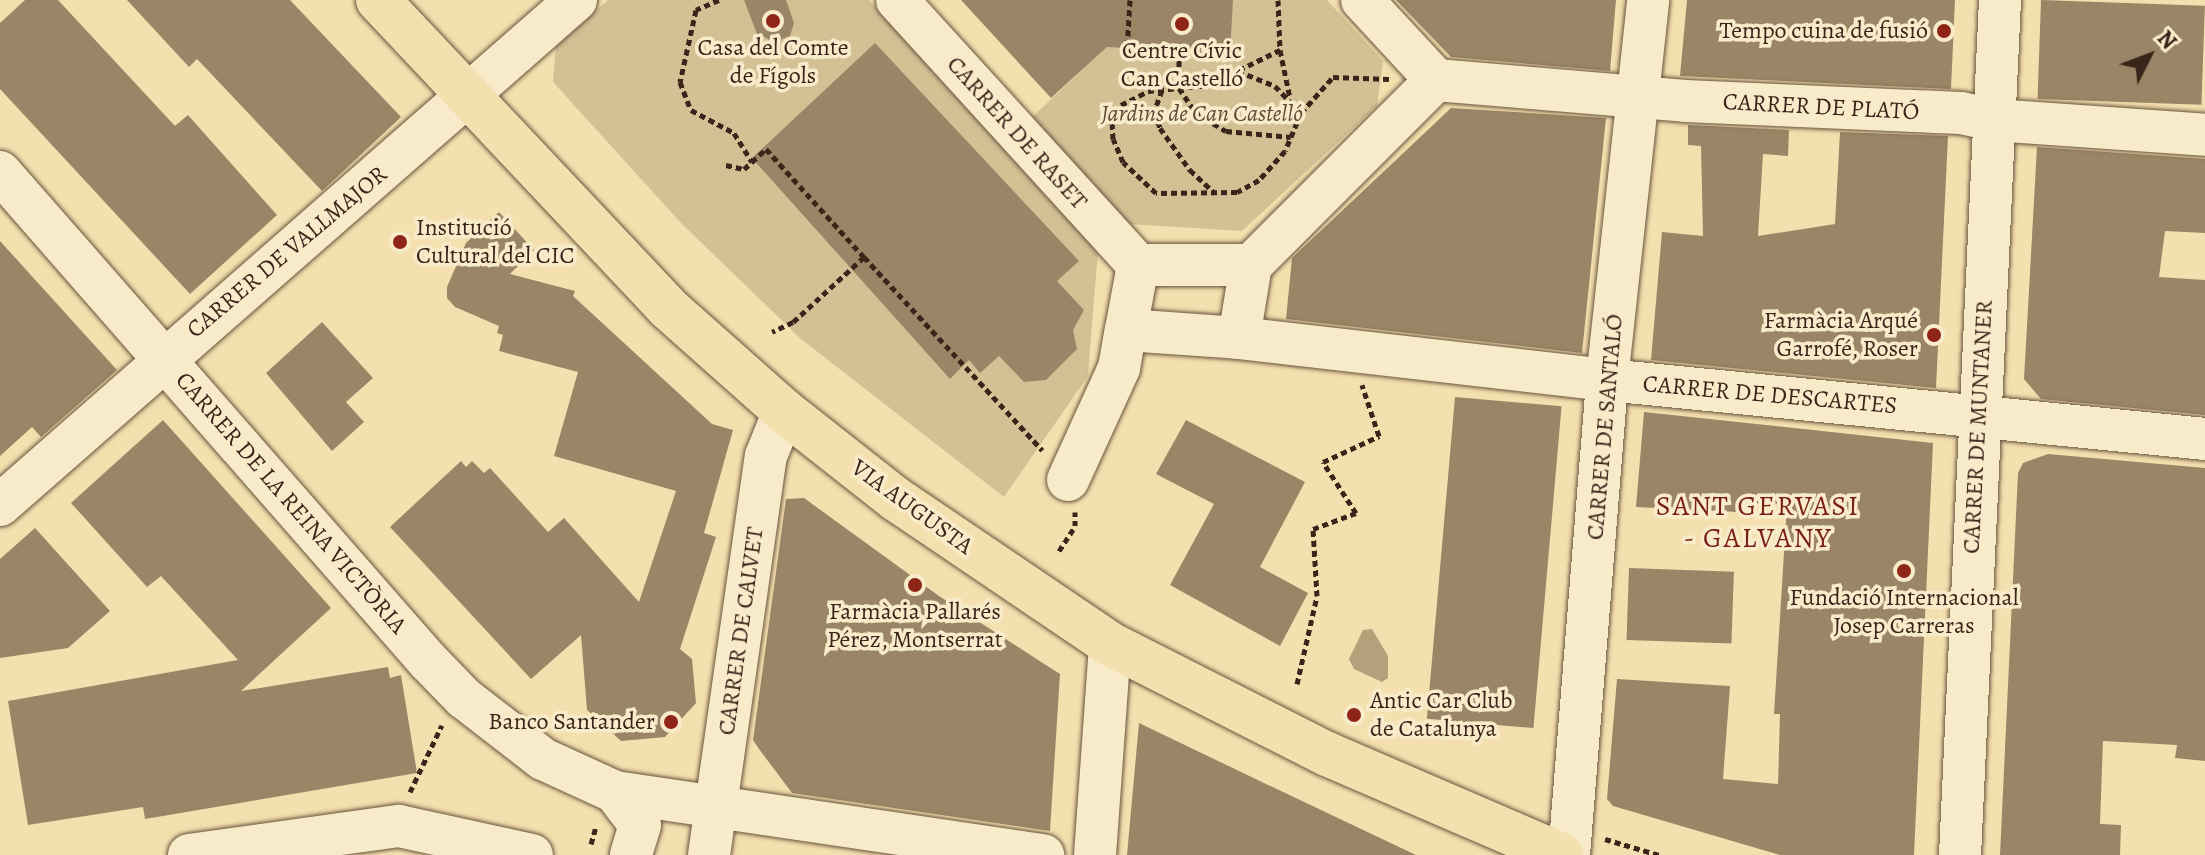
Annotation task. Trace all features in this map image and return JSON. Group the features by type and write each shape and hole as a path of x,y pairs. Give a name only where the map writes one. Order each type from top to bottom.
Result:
{"main road":[{"name":"VIA AUGUSTA","path":"378,0 621,262 784,411 896,499 1110,644 1327,754 1574,848"}],"street":[{"name":"CARRER DE VALLMAJOR","path":"0,505 164,357 468,98 576,0"},
{"name":"CARRER DE RASET","path":"897,0 1138,265"},
{"path":"1239,338 1251,265 1436,80 1362,0"},
{"name":"CARRER DE SANTALÓ","path":"1574,848 1607,380 1640,98 1648,0"},
{"name":"CARRER DE MUNTANER","path":"1960,855 1978,415 2000,0"},
{"name":"CARRER DE PLATÓ","path":"1436,80 1640,98 1961,113 1993,120 2205,135"},
{"name":"CARRER DE LA REINA VICTÒRIA","path":"0,172 164,357 378,607 464,698 543,759 615,792 1043,855"},
{"path":"1074,471 1082,439 1119,368 1138,265 1251,265"},
{"name":"CARRER DE DESCARTES","path":"1126,330 1239,338 1607,380 2205,439"},
{"name":"CARRER DE CALVET","path":"709,855 766,456 784,411"},
{"path":"1095,855 1110,644"},
{"name":"CARRER DE LA REINA VICTÒRIA","path":"615,792 640,825 631,855"},
{"path":"189,855 276,849 399,826 532,855"}],"path":[{"path":"719,0 696,10 680,82 691,110 734,133 752,162"},
{"path":"1130,0 1127,51 1179,53 1179,88 1196,113 1226,131 1291,137"},
{"path":"1278,0 1280,50 1290,99"},
{"path":"1280,50 1238,71 1231,83 1162,90 1121,105 1112,122 1123,162 1156,193 1237,192 1259,180 1291,137 1301,113 1333,77 1436,80"},
{"path":"1238,71 1275,86 1301,113"},
{"path":"1162,90 1154,112 1160,128 1190,170 1216,194"},
{"path":"726,165 744,169 766,149 864,257 1074,471"},
{"path":"772,332 793,322 864,257"},
{"path":"1297,684 1317,596 1313,529 1356,513 1323,462 1379,436 1359,374"},
{"path":"1059,551 1075,526"},
{"path":"410,793 439,731"},
{"path":"1574,848 1659,855"}],"green space":[{"path":"608,0 869,0 1098,250 1088,376 1004,497 801,339 681,223 553,82 556,46"},
{"name":"Jardins de Can Castelló","path":"1130,0 1327,0 1383,61 1377,106 1242,231 1128,224 1029,120 1129,26"}],"shaded area":[{"path":"1372,629 1388,656 1388,678 1382,682 1354,669 1349,659 1363,630"}],"building":[{"path":"25,0 58,0 175,126 188,115 277,215 190,294 0,89 0,23"},
{"path":"127,0 290,0 401,117 322,191 197,59 189,67"},
{"name":"Casa del Comte de Fígols","path":"744,0 786,0 794,23 790,36 774,42 757,34"},
{"path":"961,0 1233,0 1230,54 1107,47 1051,98"},
{"path":"1396,0 1616,0 1610,71 1451,57"},
{"path":"1687,0 1955,0 1951,89 1680,76"},
{"path":"2041,0 2205,6 2201,105 2038,99"},
{"path":"875,43 1079,261 1057,281 1084,310 1073,330 1077,349 1046,380 1024,382 999,356 980,373 969,360 950,379 752,158"},
{"path":"1451,108 1606,118 1582,353 1286,319 1292,258"},
{"path":"1688,125 1789,130 1788,156 1763,154 1758,236 1835,224 1840,132 1948,136 1936,388 1651,360 1662,232 1703,236 1701,146 1688,145"},
{"path":"2037,147 2205,159 2205,233 2165,231 2159,277 2205,280 2205,415 2041,399 2024,379"},
{"path":"499,212 534,250 510,274 575,291 573,296 712,424 733,430 704,533 716,537 680,649 692,659 696,703 665,737 621,741 587,710 581,635 531,679 390,527 461,461 466,467 472,461 484,473 490,468 548,532 564,518 639,602 676,491 554,456 578,372 499,351 503,335 497,333 499,326 455,307 447,298 447,287 466,243"},
{"path":"0,241 117,370 41,437 32,427 0,456"},
{"path":"322,322 373,378 346,402 364,422 332,451 266,373"},
{"path":"1455,397 1562,406 1533,728 1427,719"},
{"path":"1644,412 1933,443 1914,855 1780,855 1613,806 1607,799 1617,679 1730,686 1723,779 1778,784 1780,714 1774,714 1787,504 1738,503 1738,512 1636,507"},
{"path":"163,420 331,608 241,691 388,667 390,678 401,675 417,773 145,819 143,807 28,825 8,701 238,660 161,576 147,587 71,503"},
{"path":"1186,420 1305,482 1260,567 1308,593 1280,646 1170,585 1214,504 1156,474"},
{"path":"2048,454 2205,468 2205,761 2175,758 2177,745 2103,741 2100,824 2121,825 2120,855 2000,855 2018,473 2023,463"},
{"path":"804,498 939,596 1060,674 1050,831 792,793 759,749 753,740 786,499"},
{"path":"35,528 110,611 68,648 0,658 0,559"},
{"path":"1629,568 1734,572 1731,644 1626,640"},
{"path":"1139,723 1264,783 1416,855 1127,855"}],"place":[{"name":"Casa del Comte de Fígols","path":"773,21"},
{"name":"Centre Cívic Can Castelló","path":"1182,24"},
{"name":"Tempo cuina de fusió","path":"1944,31"},
{"name":"Institució Cultural del CIC","path":"400,242"},
{"name":"Farmàcia Arqué Garrofé, Roser","path":"1934,335"},
{"name":"Fundació Internacional Josep Carreras","path":"1904,571"},
{"name":"Farmàcia Pallarés Pérez, Montserrat","path":"915,585"},
{"name":"Antic Car Club de Catalunya","path":"1354,715"},
{"name":"Banco Santander","path":"671,722"}],"district":[{"name":"SANT GERVASI - GALVANY","path":"1758,522"}]}
